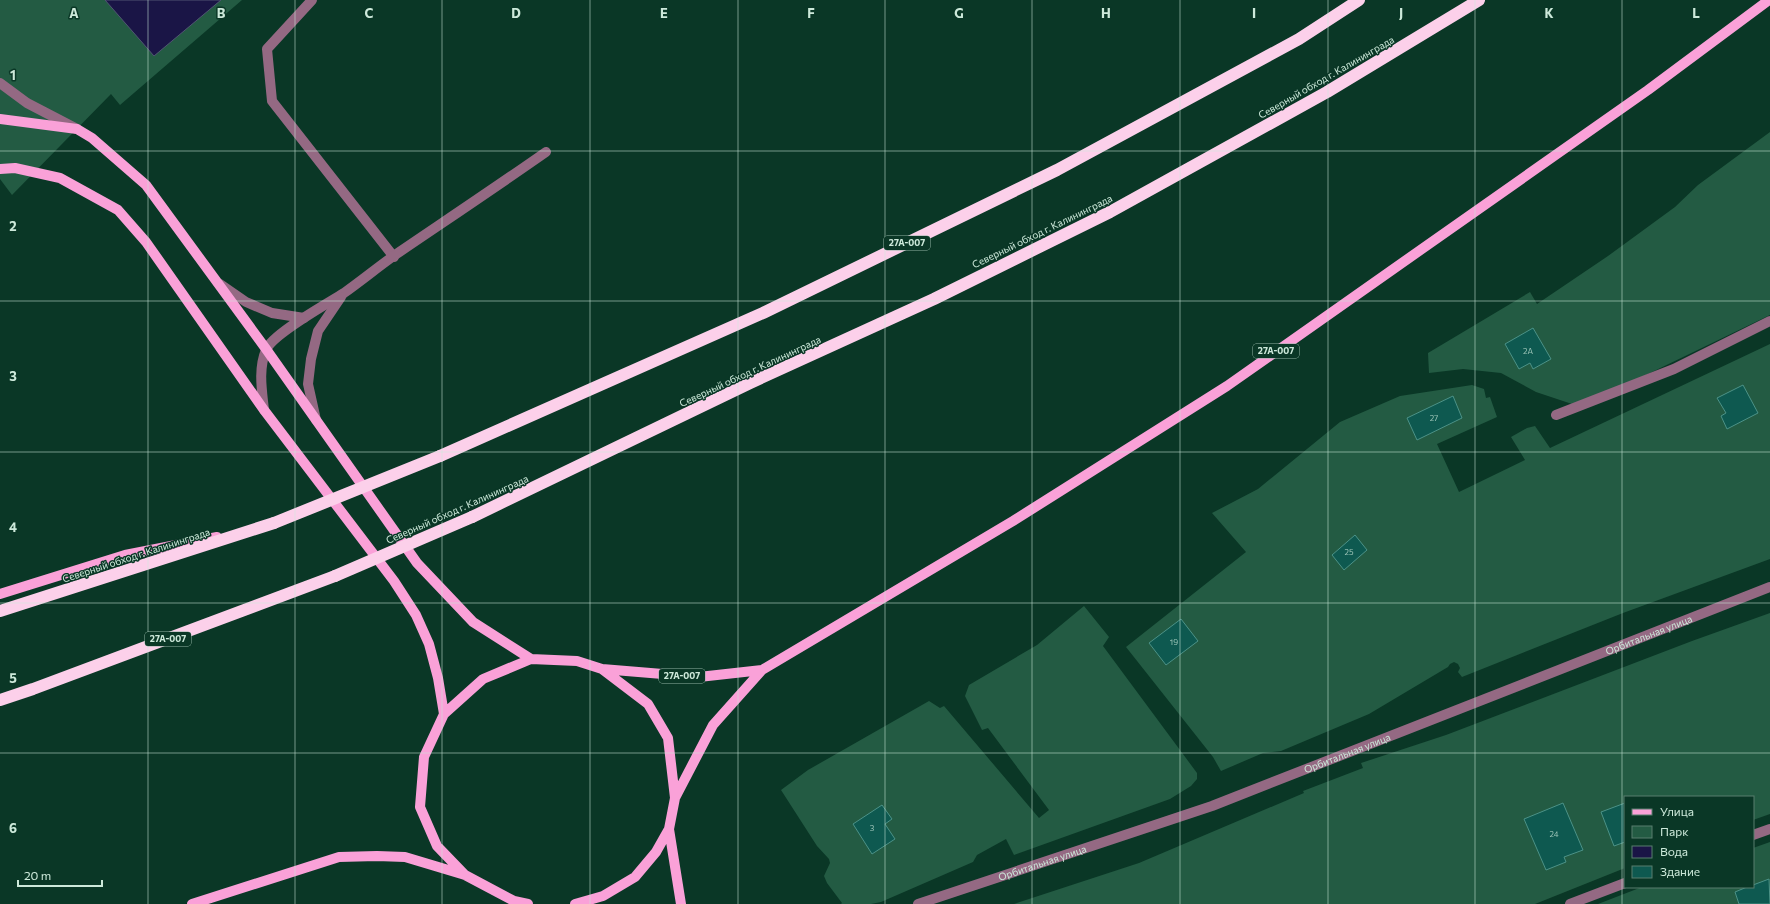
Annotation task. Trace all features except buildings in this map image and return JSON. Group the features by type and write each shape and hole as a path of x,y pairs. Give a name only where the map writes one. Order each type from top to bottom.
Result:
{"highway":[{"name":"Северный обход г. Калининграда","path":"0,611 274,523 440,456 763,313 1057,170 1299,39 1359,0"},
{"name":"Северный обход г. Калининграда","path":"0,700 41,687 335,576 472,517 750,383 934,299 1110,212 1327,92 1480,0"}],"main road":[{"name":"27А-007","path":"675,798 713,725 762,670 1013,521 1227,386 1648,90 1769,0"},
{"path":"0,119 77,129 92,138 146,185 266,349 417,563 473,622 531,660"},
{"path":"0,169 15,168 60,178 118,210 146,242 264,410 394,581 416,615 429,644 438,678 444,714"},
{"path":"0,594 125,555 254,529"},
{"path":"465,875 437,846 420,807 424,757 444,714 483,679 531,660 577,661 602,669 648,704 668,738 675,798 669,829 656,852 635,877 603,896 575,904"},
{"name":"27А-007","path":"602,669 700,677 762,670"},
{"path":"669,829 681,904"},
{"path":"192,904 339,857 405,856 465,875 514,900 528,904"}],"street":[{"path":"312,0 267,49 272,101 394,256"},
{"path":"1343,10 1356,0"},
{"path":"0,82 27,103 77,129"},
{"path":"264,410 261,374 266,349 275,339 304,318 343,294 394,256 546,152"},
{"path":"218,283 246,302 272,313 304,318"},
{"path":"316,420 308,384 311,359 318,331 343,294"},
{"path":"1556,415 1674,369 1770,321"},
{"name":"Орбитальная улица","path":"918,904 1212,806 1770,587"},
{"path":"1754,835 1770,829"},
{"path":"1570,904 1624,883"}],"green space":[{"path":"0,0 242,0 120,105 111,94 12,195 0,179"},
{"path":"1770,132 1770,315 1590,402 1572,404 1536,392 1501,373 1463,369 1429,373 1428,353 1530,292 1537,304 1608,256 1675,207 1698,185"},
{"path":"1770,344 1770,559 1623,613 1462,677 1458,672 1460,668 1458,664 1454,662 1369,714 1281,751 1263,753 1221,771 1213,757 1126,647 1246,552 1212,513 1258,489 1340,422 1400,396 1472,385 1484,389 1486,398 1490,397 1497,417 1437,444 1459,492 1525,460 1511,437 1527,428 1535,426 1550,448"},
{"path":"1084,606 1109,637 1103,646 1197,773 1197,779 1191,786 1170,799 1014,855 1006,839 977,855 973,862 881,902 871,904 841,904 842,903 827,883 824,876 830,863 829,859 817,846 781,790 808,770 929,701 940,708 944,706 1039,818 1049,810 988,728 982,730 965,696 969,685 1037,645"},
{"path":"1770,613 1770,814 1754,820 1754,796 1624,796 1624,868 1535,904 1014,904 1139,863 1304,793 1303,791 1363,768 1361,763 1446,735 1692,641"},
{"path":"1770,842 1770,904 1598,904 1639,888 1754,888 1754,848"}],"water":[{"path":"105,0 221,0 154,56"}]}
